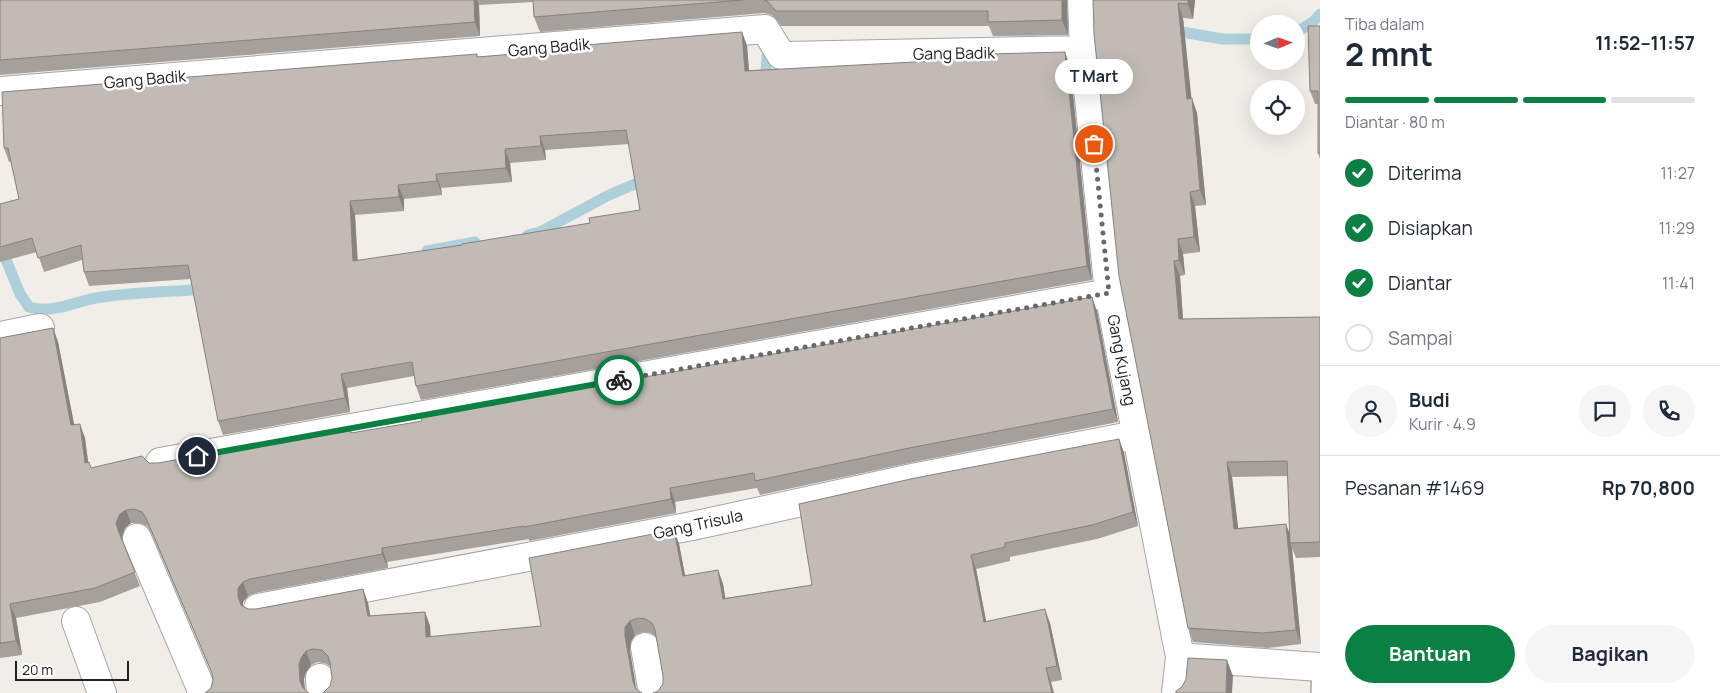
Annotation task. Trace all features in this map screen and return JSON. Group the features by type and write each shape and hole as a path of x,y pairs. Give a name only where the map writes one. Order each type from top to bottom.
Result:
{"street":[{"name":"Gang Kujang","path":"1081,8 1109,293 1180,657 1176,693"},
{"name":"Gang Badik","path":"0,91 765,29 781,55 792,57 1084,50"},
{"path":"160,462 1109,293"},
{"path":"0,336 40,328"},
{"name":"Gang Trisula","path":"258,608 692,526 917,477 1136,435"},
{"path":"137,538 203,693"},
{"path":"76,621 102,693"},
{"path":"645,647 653,693"},
{"path":"1180,657 1320,667"}],"lane":[{"path":"1319,693 1320,667"}],"building":[{"path":"0,0 474,0 475,22 0,60"},
{"path":"533,0 743,0 534,17"},
{"path":"764,0 1062,0 1062,20 988,22 988,11 776,11"},
{"path":"1093,0 1188,0 1188,4 1178,3 1187,99 1192,98 1200,190 1190,192 1194,237 1178,239 1179,260 1174,261 1179,319 1320,317 1320,542 1290,543 1287,461 1227,462 1234,529 1286,524 1296,630 1262,633 1188,628 1119,276 1094,34"},
{"path":"1308,26 1320,26 1320,153 1318,153 1318,91 1310,91"},
{"path":"742,32 745,71 989,58 989,54 1065,52 1087,266 416,386 412,362 341,374 345,398 218,421 188,265 84,272 81,245 38,258 32,238 0,247 0,204 19,199 8,148 4,148 2,92 477,54 477,57 538,52 537,49","holes":["626,130 640,210 589,218 590,223 353,261 350,201 399,197 398,185 437,181 436,174 506,168 505,149 541,146 540,136"]},
{"path":"1092,297 1113,409 909,448 755,481 754,473 670,488 671,499 524,527 382,548 382,554 250,579 243,582 238,588 241,605 248,609 363,589 368,616 425,612 426,637 541,626 529,558 674,530 683,576 718,570 723,599 812,585 799,504 915,478 1119,439 1133,512 1092,525 1005,543 1005,547 971,555 984,622 1045,609 1057,666 1046,668 1052,693 653,693 658,691 663,684 655,630 652,623 646,619 638,618 630,621 625,627 625,636 633,682 636,689 642,693 322,693 330,686 332,678 330,663 328,656 322,650 313,649 306,651 299,665 300,681 303,688 309,693 205,693 211,688 212,673 146,518 142,512 134,509 126,510 120,514 116,523 135,572 95,588 10,604 16,641 0,643 0,338 53,328 71,425 80,424 85,463 89,462 91,468 142,456 149,463 158,463 350,429 351,433 422,421 421,417"},
{"path":"1188,658 1227,660 1226,693 1176,693 1186,679"}],"waterway":[{"path":"1305,27 1320,14"},
{"path":"1171,30 1222,39 1250,39"},
{"path":"765,83 768,44"},
{"path":"528,235 540,232 609,195 649,178"},
{"path":"427,251 475,242"},
{"path":"0,245 20,294 29,307 38,309 63,307 110,296 207,289"}],"way so far":[{"path":"619,380 1109,293 1094,144"}],"place":[{"name":"T Mart","path":"1094,144"}],"route":[{"path":"197,456 619,380"}]}
